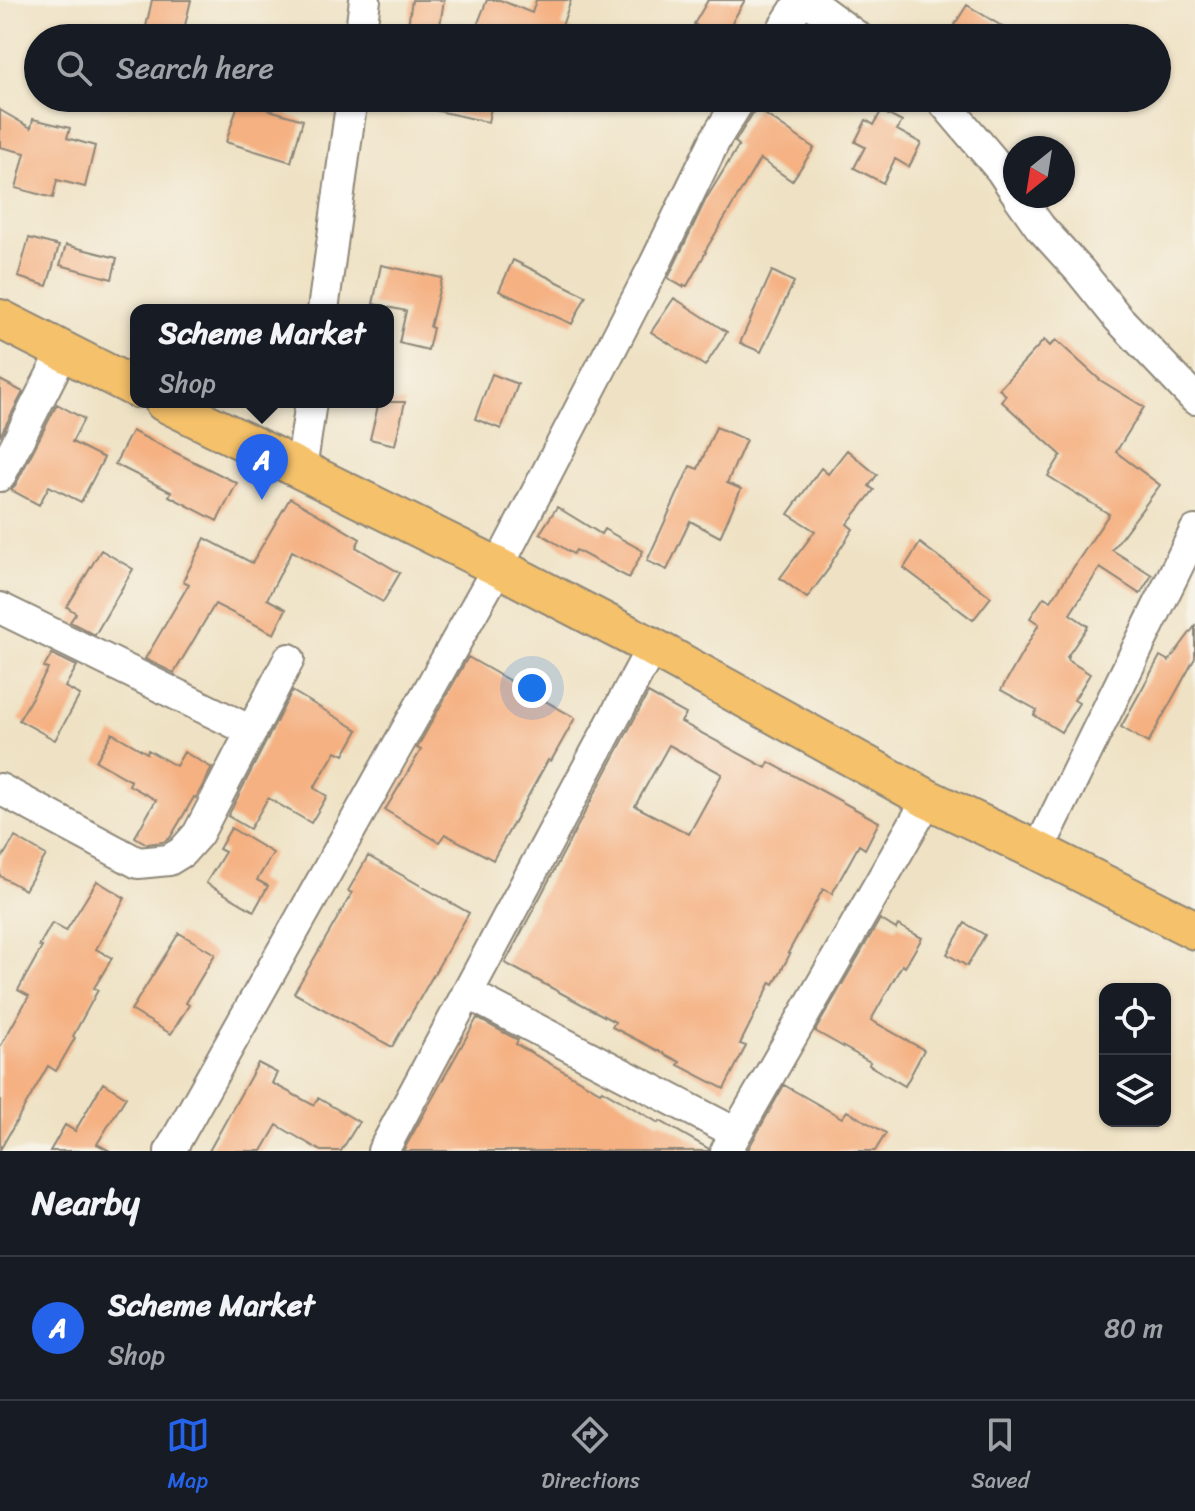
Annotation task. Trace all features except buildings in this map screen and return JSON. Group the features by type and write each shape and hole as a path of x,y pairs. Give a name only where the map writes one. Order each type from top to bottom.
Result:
{"main road":[{"path":"0,319 130,385"},
{"path":"176,408 498,567 652,647 928,799 1195,930"}],"street":[{"path":"362,24 365,0"},
{"path":"787,24 804,0 839,24"},
{"path":"324,304 350,112"},
{"path":"170,1151 498,567 655,264 716,138 732,112"},
{"path":"952,112 1003,173"},
{"path":"1027,208 1118,318 1195,399"},
{"path":"0,476 63,352"},
{"path":"301,470 310,408"},
{"path":"1038,851 1195,531"},
{"path":"0,608 251,731"},
{"path":"383,1151 652,647"},
{"path":"0,789 138,863 169,860 182,852 198,834 289,659"},
{"path":"467,993 731,1142 928,799"}],"place":[{"name":"Scheme Market","path":"262,500"}]}
